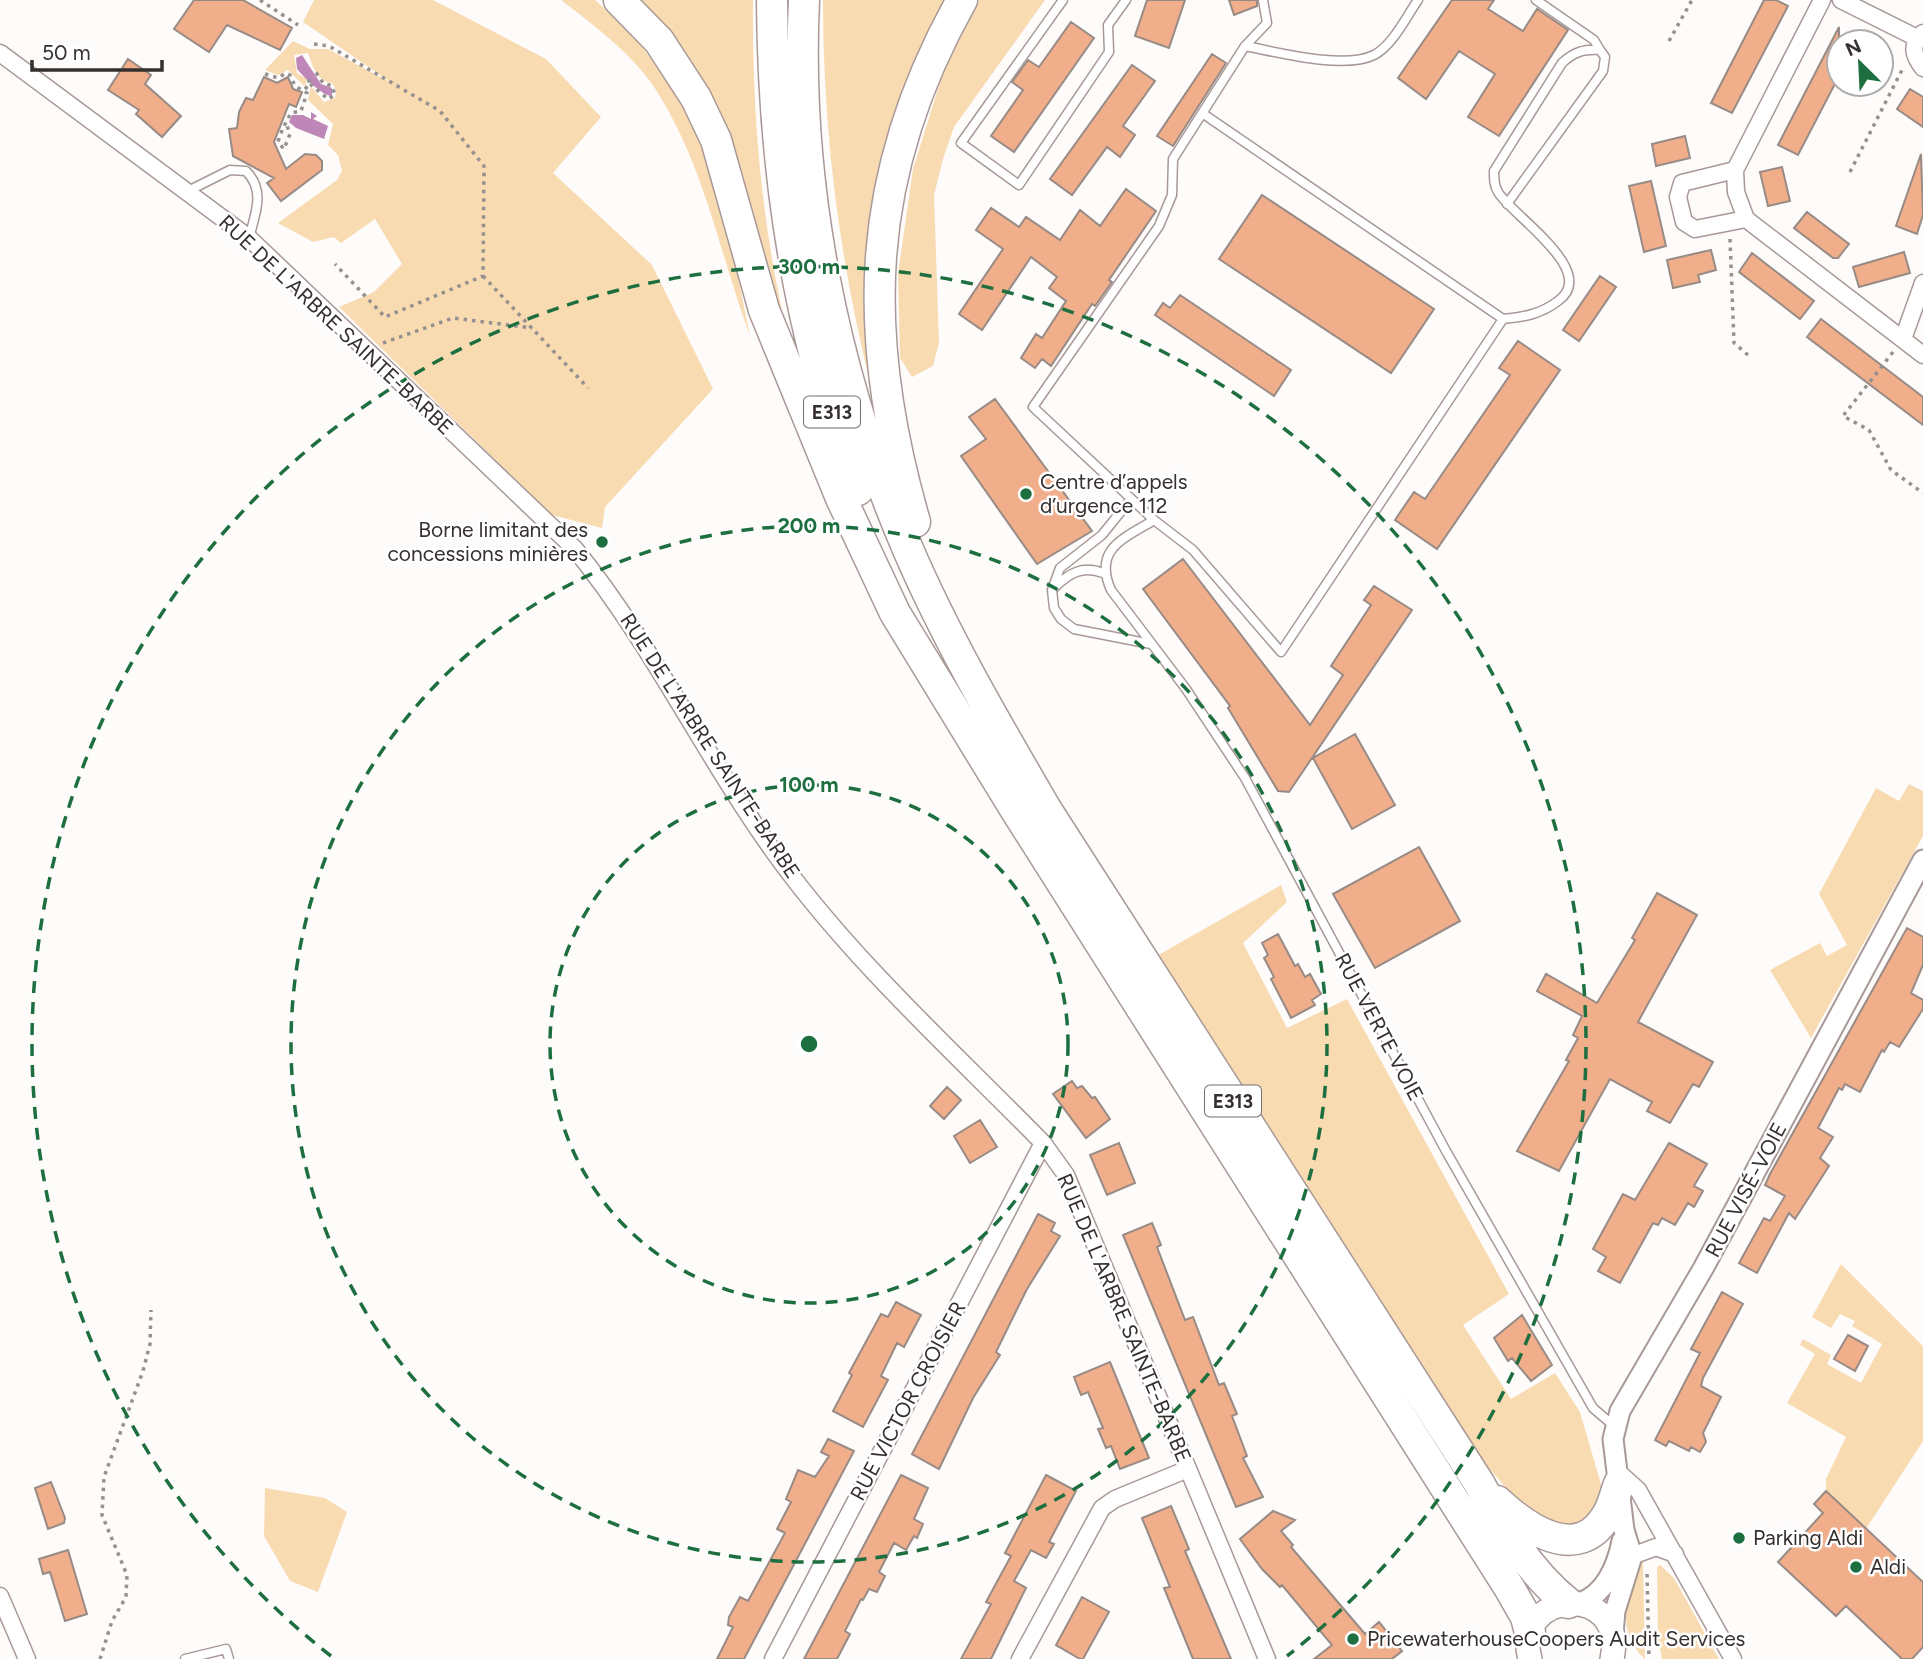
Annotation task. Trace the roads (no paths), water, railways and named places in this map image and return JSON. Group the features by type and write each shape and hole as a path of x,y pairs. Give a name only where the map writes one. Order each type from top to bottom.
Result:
{"highway":[{"path":"619,0 659,41 696,98 711,130 764,310 807,417 841,498 895,613 931,668"},
{"name":"E313","path":"772,0 777,144 814,351 846,458 931,668 1022,820 1510,1589 1526,1617 1529,1651"},
{"name":"E313","path":"804,0 802,43 807,142 819,241 837,336 876,467 923,584 992,717 1046,808 1528,1563 1573,1603"},
{"path":"923,584 920,540 898,462 880,352 882,240 894,164 912,104 962,0"},
{"path":"1479,1483 1530,1528 1548,1537 1565,1540 1582,1536 1607,1515 1618,1478"}],"main road":[{"path":"1529,1651 1545,1611 1573,1603 1599,1613 1613,1644 1633,1659"}],"street":[{"path":"1738,221 1735,170 1822,0"},
{"path":"1841,0 1920,36 1919,62"},
{"name":"RUE DE L'ARBRE SAINTE-BARBE","path":"0,53 249,238 575,549 610,592 779,859 874,970 1043,1143 1066,1175 1267,1659"},
{"path":"1735,170 1687,181 1678,192 1683,218 1688,226 1703,229 1738,221 1923,355"},
{"path":"1903,340 1923,283"},
{"name":"RUE VISÉ-VOIE","path":"1614,1426 1704,1268 1923,860"},
{"name":"RUE VICTOR CROISIER","path":"773,1659 1043,1143"},
{"path":"1613,1644 1615,1611 1632,1556 1624,1530 1614,1426"},
{"path":"1020,1659 1107,1502 1188,1469"},
{"path":"1618,1478 1638,1490 1733,1659"},
{"path":"1573,1603 1599,1591 1613,1571 1624,1530"},
{"path":"1632,1556 1656,1547 1675,1554"},
{"path":"0,1596 27,1659"}],"lane":[{"path":"1063,0 961,143 1019,185 1109,52 1108,25 1126,0"},
{"path":"1263,0 1267,23 1245,46 1172,159 1172,195 1159,226 1033,407 1154,520 1193,550 1281,652 1503,319 1544,311 1564,297 1569,283 1565,267 1554,249 1497,192 1494,171 1562,63 1572,54 1585,50 1600,50"},
{"path":"1245,46 1290,55 1359,59 1375,54 1390,41 1418,0"},
{"path":"1507,204 1603,71 1605,57 1594,40 1536,0"},
{"path":"1202,113 1503,319"},
{"path":"186,191 230,170 246,172 254,179 259,197 249,238"},
{"path":"1131,499 1102,535 1060,568 1052,590 1054,608 1061,620 1074,629 1151,644"},
{"path":"1052,590 1065,576 1079,570 1092,569 1103,573 1105,559 1115,545 1154,520"},
{"name":"RUE VERTE VOIE","path":"1103,573 1111,590 1186,689 1245,778 1446,1151 1593,1408 1614,1426"},
{"path":"185,1659 226,1649 229,1659"}],"place":[{"name":"Centre d’appels d’urgence 112","path":"1026,494"},
{"name":"Borne limitant des concessions minières","path":"602,542"},
{"name":"Parking Aldi","path":"1739,1538"},
{"name":"Aldi","path":"1856,1567"},
{"name":"PricewaterhouseCoopers Audit Services","path":"1353,1639"}]}
